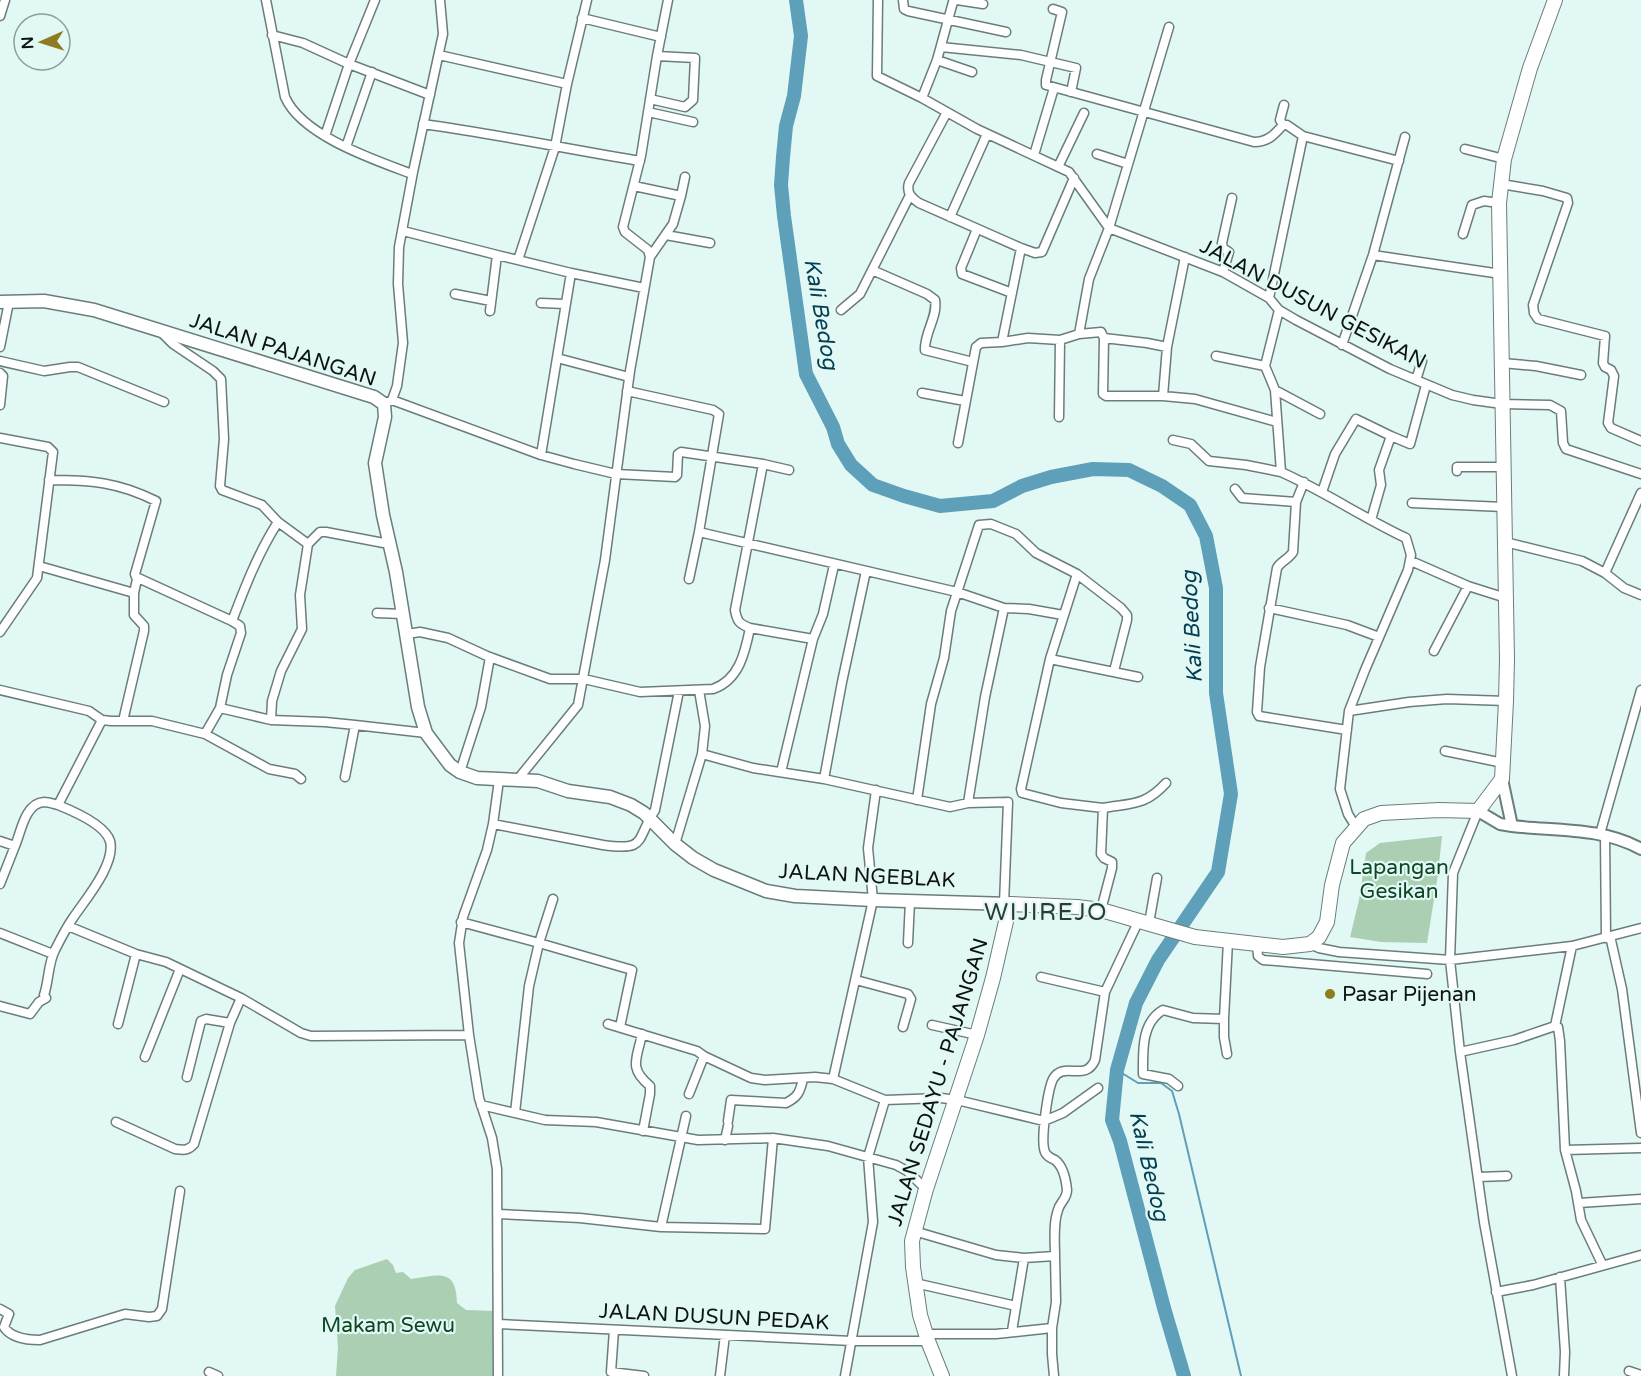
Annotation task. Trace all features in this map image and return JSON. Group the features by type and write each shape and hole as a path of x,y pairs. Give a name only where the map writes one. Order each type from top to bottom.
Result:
{"main road":[{"path":"1310,944 1319,937 1327,922 1340,849 1349,834 1364,819 1381,813 1439,810 1478,811 1503,779 1506,598 1499,203 1504,159 1530,68 1555,0"},
{"name":"JALAN PAJANGAN","path":"4,302 44,301 94,310 388,402 375,468 404,614 418,707 426,734 450,765 460,772"},
{"path":"460,772 477,778 499,780"},
{"name":"JALAN NGEBLAK","path":"499,780 538,781 568,791 610,797 638,809 693,858 714,870 766,891 795,896 910,902 1077,907 1101,910 1188,936 1283,947 1310,944"},
{"name":"JALAN SEDAYU - PAJANGAN","path":"942,1376 927,1337 915,1283 911,1250 926,1189 957,1100 993,978 1007,904"}],"street":[{"path":"0,16 5,0"},
{"path":"266,0 286,100 314,129 360,154 412,174"},
{"path":"325,135 349,63 375,0"},
{"path":"440,0 443,34 412,174 399,247 398,284 403,342 397,386 388,402 541,455 616,474 675,477 679,453 712,456 789,470"},
{"path":"518,260 555,147 587,0"},
{"path":"650,257 648,250 624,230 640,160 668,0"},
{"path":"878,0 876,76 922,98 987,134 1069,172 1109,228"},
{"path":"903,0 905,10 1006,32"},
{"path":"922,98 937,60 953,1 983,4"},
{"path":"1053,9 1062,12 1045,84 1254,142 1263,142 1270,138 1283,125"},
{"path":"582,18 661,37"},
{"path":"1079,334 1089,279 1109,228 1169,27"},
{"path":"272,35 303,43 430,95"},
{"path":"940,47 1005,52 1077,67 1071,92"},
{"path":"439,55 567,84"},
{"path":"650,99 685,107 693,100 695,58 657,56"},
{"path":"937,60 972,72"},
{"path":"346,147 372,72"},
{"path":"1034,155 1054,88"},
{"path":"1283,125 1280,118 1284,105"},
{"path":"648,112 693,122"},
{"path":"947,112 909,183 910,195 919,203 1021,248 1035,253 1042,252 1074,178"},
{"path":"1058,167 1084,113"},
{"path":"423,124 640,160"},
{"path":"1283,125 1287,125 1303,136 1399,161"},
{"path":"950,217 987,134"},
{"path":"1269,298 1303,136"},
{"path":"1342,345 1373,255 1405,137"},
{"path":"1465,149 1504,159"},
{"path":"1097,154 1128,164"},
{"path":"518,779 578,705 605,560 629,377 650,257 673,224 685,177"},
{"path":"1501,183 1567,198 1568,203 1533,305 1534,313 1538,319 1605,336 1602,360 1614,376 1608,423 1611,428 1641,441"},
{"path":"633,186 681,196"},
{"path":"841,310 860,294 910,195"},
{"path":"1223,272 1229,252 1223,248 1222,243 1232,198"},
{"path":"1463,234 1472,206 1484,201 1499,203"},
{"path":"976,228 961,268 962,274 1012,293"},
{"name":"JALAN DUSUN GESIKAN","path":"1109,228 1223,272 1269,298 1279,310 1342,345 1426,385 1473,400 1502,404 1550,405 1558,408 1561,411 1563,442 1566,449 1641,474"},
{"path":"403,231 571,273 644,288"},
{"path":"666,235 710,243"},
{"path":"1002,342 1021,248"},
{"path":"490,312 497,255"},
{"path":"1373,255 1501,274"},
{"path":"1163,396 1167,347 1185,257"},
{"path":"872,270 927,294 935,300 936,306 925,350 973,362"},
{"path":"541,455 571,273"},
{"path":"455,294 491,301"},
{"path":"0,347 4,302"},
{"path":"541,303 565,304"},
{"path":"1279,310 1265,366 1275,390 1281,472"},
{"path":"160,332 173,344 213,371 221,380 224,439 220,488 262,505 278,522 308,544"},
{"path":"958,443 978,344 1028,338 1060,340 1079,334 1101,332 1104,338 1104,395 1195,399 1277,422"},
{"path":"1104,338 1167,347"},
{"path":"1059,417 1060,340"},
{"path":"1216,356 1265,366"},
{"path":"557,358 629,377"},
{"path":"0,361 44,371 78,367 164,402"},
{"path":"1416,380 1422,361"},
{"path":"1502,363 1536,366 1581,375"},
{"path":"0,405 1,375"},
{"path":"1322,492 1335,454 1356,419 1410,444 1426,385"},
{"path":"1275,390 1320,414"},
{"path":"627,392 717,412 719,418 689,579"},
{"path":"922,393 965,401"},
{"path":"1371,520 1382,486 1379,470 1391,435"},
{"path":"0,438 51,448 52,452 39,566 34,584 0,632"},
{"path":"1173,440 1191,444 1205,458 1214,462 1281,472 1304,482 1406,538 1411,561 1349,711 1340,789 1348,814 1356,827"},
{"path":"763,464 735,610 738,621 740,625 750,628 813,639"},
{"path":"1457,471 1457,466 1503,467"},
{"path":"49,480 107,482 156,501 135,574 137,579 134,592 134,615 144,626 144,631 123,721"},
{"path":"1304,482 1296,502 1293,552 1290,558 1280,563 1277,568 1260,668 1257,712 1258,716 1347,730"},
{"path":"1235,489 1242,498 1296,502"},
{"path":"1605,573 1641,493"},
{"path":"1412,502 1504,507"},
{"path":"232,621 268,538 278,522"},
{"path":"917,800 932,704 957,592 978,526 982,523 1014,532 1036,554 1077,574 1111,598 1127,615 1114,671"},
{"path":"271,720 272,701 281,671 302,629 300,595 308,544 315,536 326,532 390,544"},
{"path":"699,532 957,592 1004,608 1029,609 1063,615"},
{"path":"1505,542 1581,561 1641,596"},
{"path":"1411,561 1468,586 1506,598"},
{"path":"782,772 813,639 823,614 834,565"},
{"path":"39,566 134,592"},
{"path":"824,779 866,572"},
{"path":"1022,793 1021,784 1050,659 1077,574"},
{"path":"137,579 240,626 241,633 227,675 220,708 205,734"},
{"path":"1434,651 1468,586"},
{"path":"968,803 985,697 1004,608"},
{"path":"1269,608 1347,625 1379,637"},
{"path":"377,613 404,614"},
{"path":"407,633 420,632 448,638 490,657 550,679 584,679 640,692 720,687 733,675 743,656 750,628"},
{"path":"460,772 481,707 490,657"},
{"path":"1050,659 1138,677"},
{"path":"0,690 89,711 102,720 152,721 205,734 269,769 295,774 301,779"},
{"path":"675,844 702,754 705,726 699,690"},
{"path":"1641,690 1602,834 1608,937 1622,988 1641,1133"},
{"path":"494,824 620,847 634,846 638,843 649,818 656,810 679,691"},
{"path":"1349,711 1447,699 1506,700"},
{"path":"220,708 271,720 325,722 426,734"},
{"path":"58,805 102,720"},
{"path":"345,777 355,725"},
{"path":"1445,751 1503,763"},
{"path":"702,754 753,768 824,779 950,807 968,803 1008,802"},
{"path":"1503,779 1512,826"},
{"path":"498,1376 498,1214 495,1154 481,1105 469,1035 459,943 461,922 494,824 499,780"},
{"path":"1007,904 1008,802 1011,796 1022,793 1061,803 1103,808 1145,800 1155,795 1166,783"},
{"path":"833,1079 873,900 868,848 876,790"},
{"path":"0,884 29,811 44,802 58,805 80,815 105,832 111,844 109,855 95,887 68,926 53,954 44,995 46,998 39,1002 29,1014 0,1006"},
{"path":"1101,910 1113,868 1112,862 1101,854 1103,808"},
{"path":"1512,1376 1496,1292 1460,1052 1450,960 1453,873 1478,811 1500,824 1602,834 1641,849"},
{"path":"0,841 15,846"},
{"path":"1054,1376 1052,1328 1056,1302 1054,1256 1057,1211 1067,1191 1059,1164 1045,1152 1044,1121 1052,1081 1062,1071 1082,1072 1093,1066 1105,993 1147,923 1157,878"},
{"path":"515,1113 528,987 538,943 553,899"},
{"path":"908,943 910,902"},
{"path":"461,922 632,970 620,1027"},
{"path":"68,926 136,954 166,962 241,998 310,1036 469,1035"},
{"path":"1310,944 1339,952 1450,960 1572,946 1641,928"},
{"path":"0,933 53,954"},
{"path":"1227,1054 1224,1019 1228,941"},
{"path":"1257,944 1258,956 1263,960 1427,974"},
{"path":"1572,946 1555,1026 1560,1033 1565,1150 1579,1203 1581,1220 1602,1264"},
{"path":"118,1024 136,954"},
{"path":"1413,958 1413,972"},
{"path":"145,1057 180,969"},
{"path":"1041,977 1105,993"},
{"path":"856,980 908,994 911,999 903,1027"},
{"path":"116,1122 175,1149 190,1149 194,1144 230,1023 241,998"},
{"path":"1178,1086 1169,1079 1143,1074 1145,1036 1152,1021 1163,1010 1193,1018 1224,1019"},
{"path":"187,1077 201,1021 207,1019 230,1023"},
{"path":"608,1024 698,1051 751,1078 765,1080 815,1077 833,1079 885,1100 941,1098 957,1100 1044,1121 1063,1113 1098,1088"},
{"path":"932,1025 977,1035"},
{"path":"1460,1052 1514,1040 1555,1026"},
{"path":"642,1034 636,1073 650,1086 643,1131"},
{"path":"689,1094 704,1056"},
{"path":"725,1140 731,1100 786,1103 794,1100 800,1092 803,1078"},
{"path":"846,1376 873,1222 868,1157 885,1100"},
{"path":"481,1105 545,1120 596,1122 681,1138 725,1140 773,1138 828,1146 896,1165 907,1171 926,1189"},
{"path":"661,1227 686,1116"},
{"path":"498,1214 580,1218 661,1227 765,1230 773,1138"},
{"path":"1565,1150 1641,1148"},
{"path":"1478,1177 1507,1176"},
{"path":"0,1309 9,1314 4,1327 6,1331 32,1340 40,1340 125,1314 158,1316 162,1309 180,1191"},
{"path":"1579,1203 1641,1198"},
{"path":"914,1231 996,1255 1024,1258 1054,1256"},
{"path":"1496,1292 1533,1285 1641,1255"},
{"path":"1012,1331 1024,1258"},
{"path":"1560,1277 1565,1352 1564,1376"},
{"path":"915,1283 1016,1306"},
{"name":"JALAN DUSUN PEDAK","path":"498,1324 852,1341 996,1334 1052,1328"},
{"path":"614,1330 611,1374 644,1376"},
{"path":"720,1376 725,1335"},
{"path":"1629,1371 1641,1375"}],"green space":[{"name":"Lapangan Gesikan","path":"1442,836 1427,943 1381,942 1350,937 1359,900 1366,853 1380,843"},
{"name":"Makam Sewu","path":"387,1259 393,1265 396,1273 403,1272 411,1279 444,1276 450,1279 456,1292 457,1303 466,1310 496,1311 495,1376 336,1376 338,1347 335,1306 348,1278 355,1270"}],"waterway":[{"name":"Kali Bedog","path":"796,0 801,36 794,96 786,126 783,157 781,185 784,216 806,374 833,427 838,444 851,465 873,485 940,506 993,501 1022,486 1051,477 1093,469 1129,470 1162,486 1190,505 1206,536 1216,588 1216,693 1231,794 1218,872 1158,960 1136,1003 1117,1070 1112,1120 1120,1141 1184,1376"},
{"path":"1117,1070 1138,1083 1161,1083 1172,1091 1241,1376"}],"place":[{"name":"Pasar Pijenan","path":"1330,994"}],"district":[{"name":"WIJIREJO","path":"1046,912"}]}
